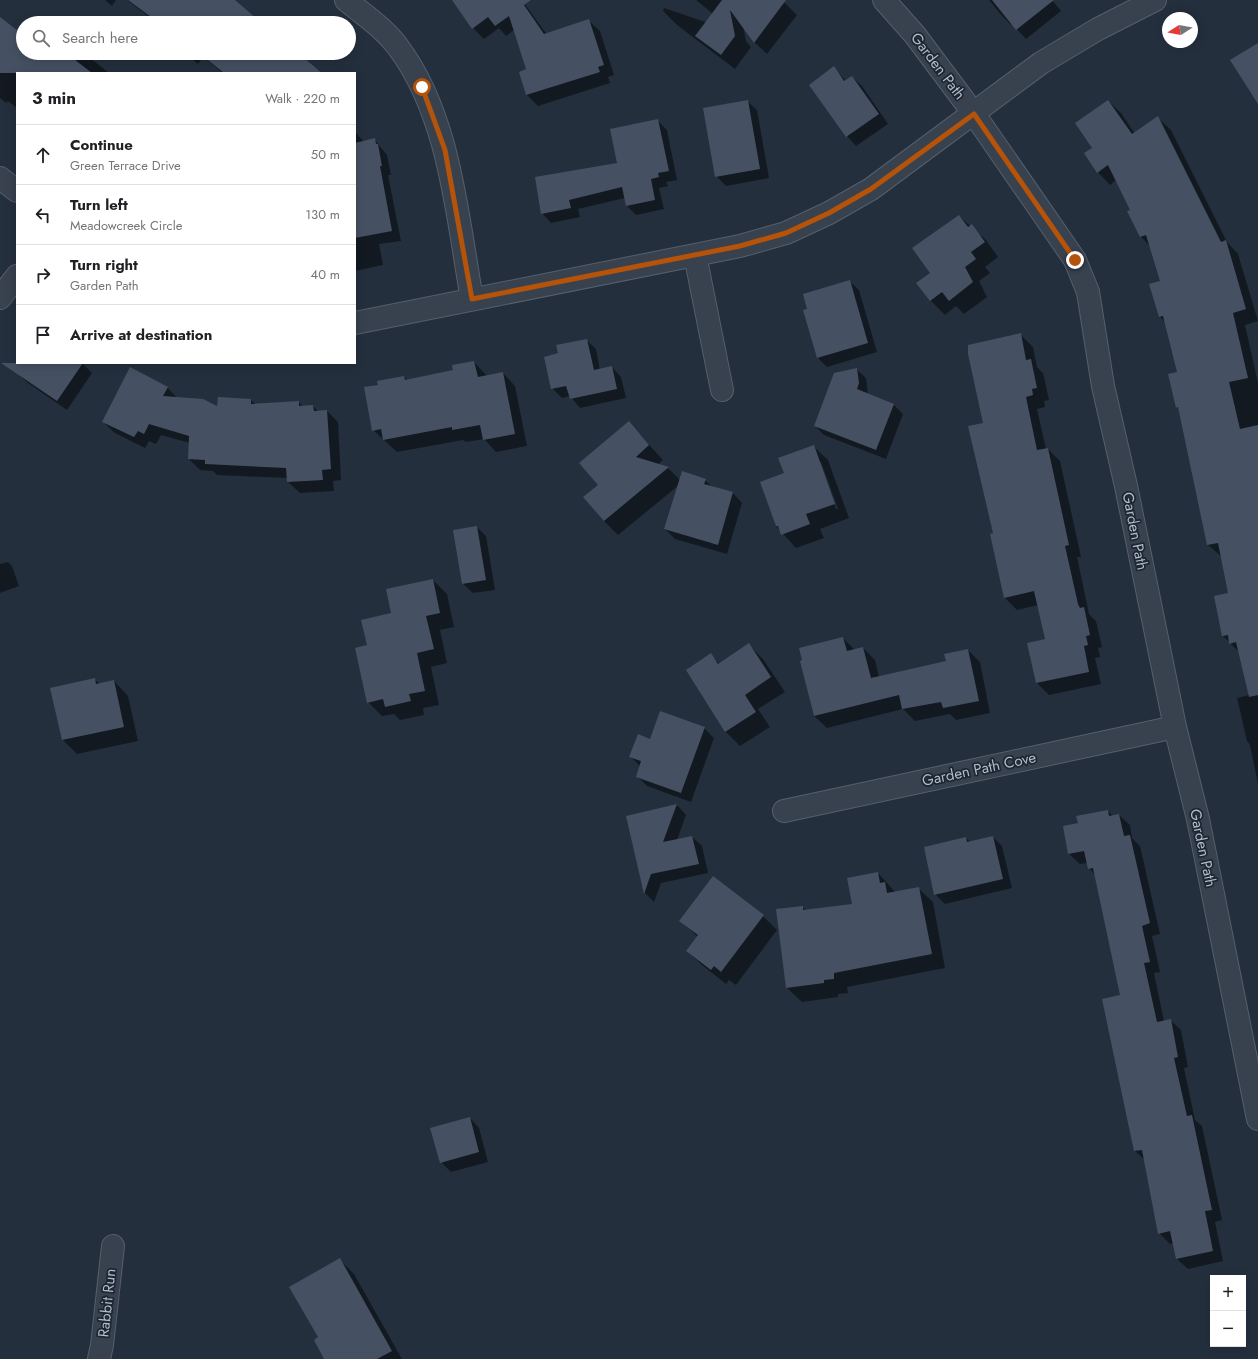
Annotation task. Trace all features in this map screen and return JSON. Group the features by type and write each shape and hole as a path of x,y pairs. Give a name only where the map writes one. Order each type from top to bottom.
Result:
{"street":[{"path":"346,0 383,30 398,47 422,87 431,107 445,150 472,299"},
{"name":"Garden Path","path":"884,0 915,35 974,114 1075,260 1088,292 1103,386 1126,486 1175,727 1198,820 1258,1119"},
{"path":"356,322 740,246 786,233 829,213 871,189 1041,63 1098,28 1155,0"},
{"path":"0,178 16,191"},
{"path":"695,255 722,390"},
{"path":"0,298 16,277"},
{"name":"Garden Path Cove","path":"784,811 1175,727"},
{"name":"Rabbit Run","path":"99,1359 102,1345 113,1246"}],"building":[{"path":"128,0 235,0 254,16 150,16"},
{"path":"452,0 531,0 524,5 544,34 589,19 604,65 598,67 600,72 526,95 519,72 526,69 509,16 495,26 488,17 472,29"},
{"path":"722,0 786,0 754,43 730,10 735,36 721,55 695,36"},
{"path":"992,0 1054,0 1016,30"},
{"path":"0,17 16,29 16,60 75,60 91,72 16,72 0,73"},
{"path":"1258,43 1258,104 1230,60"},
{"path":"208,60 306,60 321,72 223,72"},
{"path":"834,66 844,81 852,76 879,114 846,137 809,85"},
{"path":"748,100 760,169 715,177 703,108"},
{"path":"1108,100 1132,134 1158,116 1221,242 1226,240 1246,309 1233,313 1248,378 1229,382 1240,429 1258,425 1258,695 1249,697 1236,642 1229,644 1228,635 1222,636 1214,596 1228,593 1218,543 1207,545 1178,407 1176,408 1168,374 1177,372 1163,316 1159,317 1149,284 1160,281 1146,235 1140,237 1127,211 1130,210 1108,165 1097,173 1084,153 1092,148 1075,123"},
{"path":"658,119 669,171 658,173 659,177 651,179 655,200 626,206 622,187 569,200 571,208 541,214 535,177 617,163 610,129"},
{"path":"375,138 376,144 378,144 382,166 380,166 392,231 356,238 356,143"},
{"path":"959,215 968,227 972,224 985,242 971,252 976,259 965,267 973,282 949,301 942,292 930,301 916,283 930,273 912,248"},
{"path":"850,280 868,343 817,358 803,310 807,309 803,294"},
{"path":"1021,333 1026,360 1031,359 1037,388 1032,389 1033,395 1026,397 1037,450 1048,448 1069,545 1065,546 1078,604 1080,608 1084,607 1090,635 1086,636 1088,645 1084,646 1089,672 1036,683 1027,643 1045,639 1034,591 1004,598 990,534 993,533 968,426 983,423 968,354 968,345"},
{"path":"587,339 594,370 612,366 617,389 570,399 566,386 551,389 544,357 558,353 556,345"},
{"path":"474,361 478,377 503,372 515,434 483,440 480,425 452,430 452,427 383,440 381,429 372,431 364,387 378,385 377,381 404,376 405,380 453,370 452,365"},
{"path":"1,363 82,364 57,401"},
{"path":"130,367 168,387 163,396 203,399 217,406 218,397 251,399 251,404 299,401 299,406 313,405 314,411 327,410 331,469 322,470 323,480 287,482 286,468 205,464 205,460 188,459 189,436 149,424 144,434 138,431 134,437 102,422"},
{"path":"857,368 859,383 857,389 894,404 876,450 814,426 834,373"},
{"path":"629,421 649,445 636,457 669,467 604,521 583,497 598,485 579,463"},
{"path":"814,445 835,504 806,514 810,524 781,535 778,526 776,526 760,482 784,473 778,458"},
{"path":"682,471 706,479 704,484 733,492 718,545 664,529"},
{"path":"477,526 486,580 462,584 453,530"},
{"path":"433,579 440,613 426,616 434,649 417,653 425,691 409,694 411,701 385,707 383,699 367,703 355,648 367,645 361,620 391,613 386,589"},
{"path":"843,637 847,651 863,647 871,678 946,661 944,654 968,649 979,701 943,708 941,702 902,709 899,695 814,716 800,661 802,660 799,648"},
{"path":"749,643 771,677 745,695 756,712 725,732 686,670 711,653 718,664"},
{"path":"95,678 96,684 114,680 124,727 62,740 50,688"},
{"path":"660,711 705,727 681,793 636,777 641,761 629,757 638,734 650,739"},
{"path":"677,804 663,842 692,836 699,864 651,874 644,894 626,816"},
{"path":"1108,810 1109,816 1119,814 1124,836 1130,835 1150,923 1142,926 1150,962 1144,963 1157,1022 1171,1019 1178,1057 1174,1058 1187,1116 1192,1115 1212,1210 1205,1211 1213,1251 1176,1259 1170,1231 1158,1234 1142,1150 1134,1151 1124,1104 1102,999 1120,995 1093,868 1088,869 1084,851 1068,854 1063,826 1078,823 1076,816"},
{"path":"993,836 1003,879 934,895 924,847 966,837 967,842"},
{"path":"878,872 880,883 885,882 887,893 919,887 932,954 834,973 834,979 824,980 824,983 786,988 776,909 803,906 803,910 852,904 847,878"},
{"path":"713,876 764,915 721,972 714,966 711,970 686,951 698,935 679,921"},
{"path":"470,1117 479,1152 440,1163 430,1128"},
{"path":"340,1258 392,1351 377,1359 324,1359 314,1340 318,1337 289,1287"}],"route":[{"path":"422,87 431,107 445,150 472,299 740,246 786,233 829,213 871,189 974,114 1075,260"}]}
